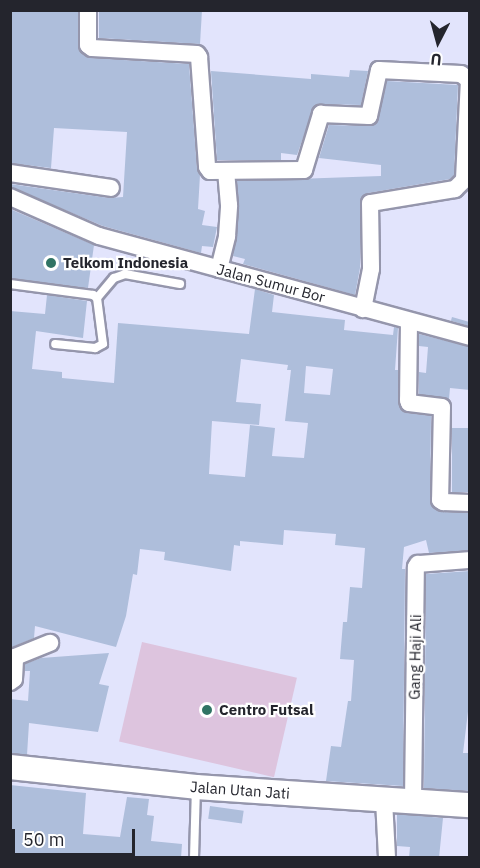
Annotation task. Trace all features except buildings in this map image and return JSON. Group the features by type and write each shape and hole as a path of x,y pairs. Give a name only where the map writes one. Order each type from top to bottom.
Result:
{"main road":[{"name":"Jalan Utan Jati","path":"10,767 196,787 470,805"}],"street":[{"path":"88,10 88,45 92,48 196,54 200,57 207,167 210,171 303,170 321,114 369,116 379,70 461,74 469,80 464,180 455,189 370,203 371,269 363,309"},
{"path":"219,269 227,236 229,205 226,171"},
{"path":"10,173 111,188"},
{"name":"Jalan Sumur Bor","path":"10,197 99,236 470,337"},
{"path":"409,322 409,403 442,407 440,500 470,503"},
{"name":"Gang Haji Ali","path":"413,802 416,567 418,564 470,560"},
{"path":"10,682 14,679 15,657 50,643"},
{"path":"384,800 387,858"}],"lane":[{"path":"55,344 95,348 103,344 97,298 114,278 125,274 180,284"},
{"path":"10,284 93,295 97,298"},
{"path":"194,858 196,787"}],"shaded area":[{"name":"Centro Futsal","path":"142,642 297,678 274,777 119,741"}],"place":[{"name":"Telkom Indonesia","path":"51,263"},
{"name":"Centro Futsal","path":"207,710"}]}
